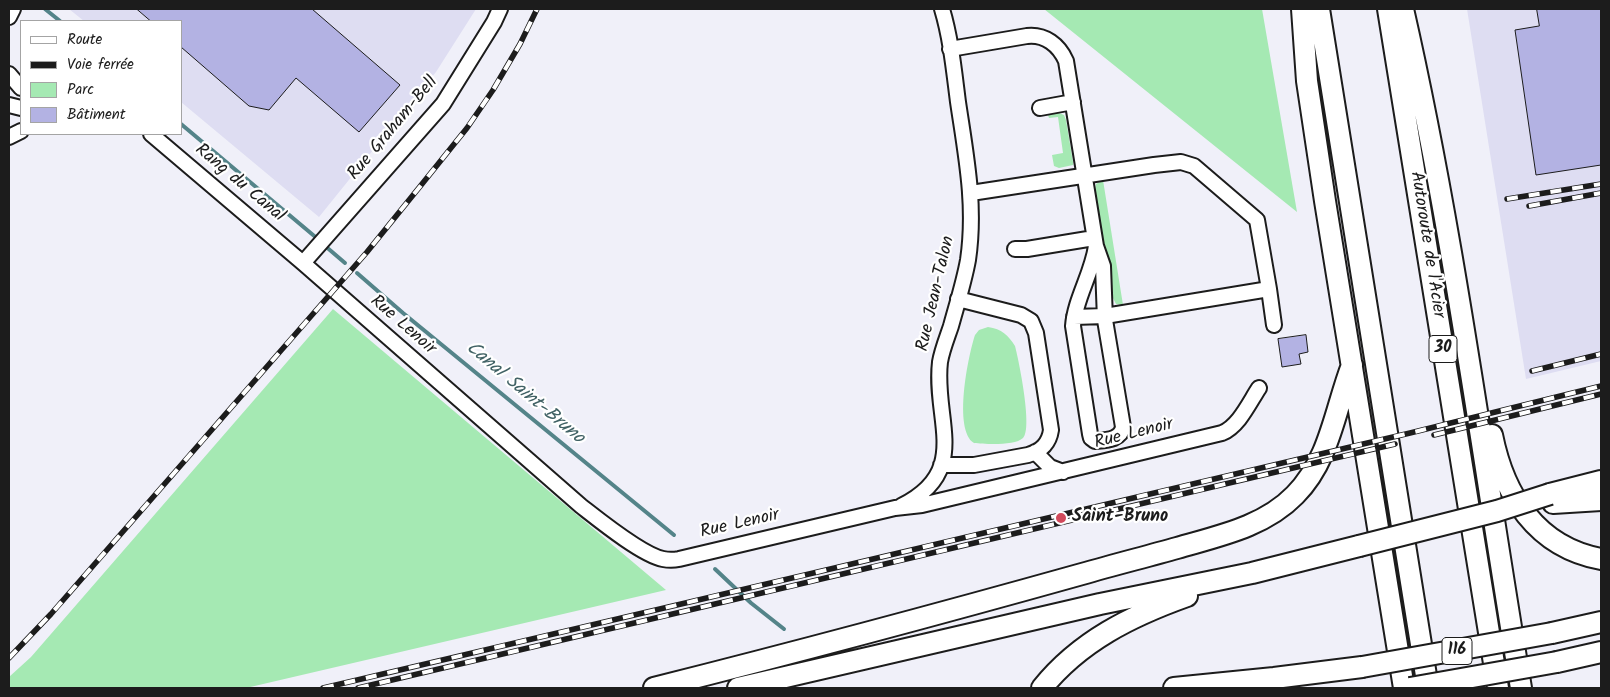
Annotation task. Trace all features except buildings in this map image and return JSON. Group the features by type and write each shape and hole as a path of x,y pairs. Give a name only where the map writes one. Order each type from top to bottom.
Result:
{"highway":[{"path":"1302,9 1307,82 1404,688"},
{"path":"1319,9 1428,688"},
{"name":"Autoroute de l'Acier","path":"1388,9 1498,688"},
{"path":"1403,9 1422,89 1464,324 1472,389 1521,688"},
{"path":"1464,324 1498,459 1504,477 1515,499 1529,518 1552,538 1573,550 1601,558"},
{"path":"654,688 936,615 1210,539 1259,521 1295,495 1311,474 1328,440 1342,390 1352,365"},
{"path":"738,688 1090,606 1252,573 1551,498 1601,482"},
{"path":"1551,498 1601,500"},
{"path":"1042,688 1063,665 1085,647 1120,624 1145,612 1252,573"},
{"name":"116","path":"1174,688 1282,678 1362,667 1552,633 1601,622"},
{"name":"116","path":"1410,688 1596,654"}],"street":[{"path":"9,17 13,9"},
{"name":"Rue Graham-Bell","path":"303,263 443,104 494,22 500,9"},
{"name":"Rue Jean-Talon","path":"896,508 911,500 928,486 942,465 946,440 940,393 940,363 965,274 971,237 971,193 950,49 942,9"},
{"path":"950,49 1032,35 1046,39 1057,47 1066,61 1095,242 1103,266 1105,316 1122,430 1118,437 1095,441 1091,438 1088,427 1073,334 1074,317 1092,264 1095,242"},
{"path":"9,74 20,87"},
{"path":"1040,108 1072,102"},
{"name":"Rang du Canal","path":"152,135 303,263"},
{"path":"971,193 1164,163 1181,162 1194,166 1257,220 1274,325"},
{"path":"1015,249 1095,242"},
{"name":"Rue Lenoir","path":"303,263 563,491 603,523 651,555 664,560 679,559 896,508 922,505 1225,432 1235,424 1260,388"},
{"path":"1074,317 1105,316 1269,289"},
{"path":"942,465 974,465 1035,452 1047,442 1051,430 1034,325 1022,315 958,299"},
{"path":"1035,452 1050,467 1063,472"}],"shaded area":[{"path":"69,9 476,9 436,72 319,217 182,103 182,20 83,20"},
{"path":"1467,9 1601,9 1601,361 1526,379"}],"green space":[{"path":"1044,9 1262,9 1297,212"},
{"path":"1059,113 1064,115 1066,120 1073,165 1059,168 1054,166 1052,155 1063,153 1058,117 1049,118 1048,115"},
{"path":"1103,180 1123,305 1116,304 1113,298 1095,189 1096,184"},
{"path":"333,309 666,590 246,688 9,688 9,677 31,657"},
{"path":"988,327 1001,331 1015,346 1022,379 1027,422 1026,432 1019,441 1000,444 974,443 968,435 964,424 964,392 972,345 975,335 979,330"}],"waterway":[{"name":"Canal Saint-Bruno","path":"45,9 59,20"},
{"name":"Canal Saint-Bruno","path":"182,125 319,240"},
{"name":"Canal Saint-Bruno","path":"324,245 345,263"},
{"name":"Canal Saint-Bruno","path":"357,273 403,313 674,535"},
{"name":"Canal Saint-Bruno","path":"715,569 751,603 784,629"}],"railway":[{"path":"9,658 51,614 367,252 467,128 493,90 520,44 537,9"},
{"path":"1507,199 1601,184"},
{"path":"1529,206 1601,193"},
{"path":"1532,371 1601,354"},
{"path":"323,688 1410,433 1601,386"},
{"path":"1434,435 1601,394"},
{"path":"358,688 1395,444"}],"place":[{"name":"Saint-Bruno","path":"1061,518"}]}
